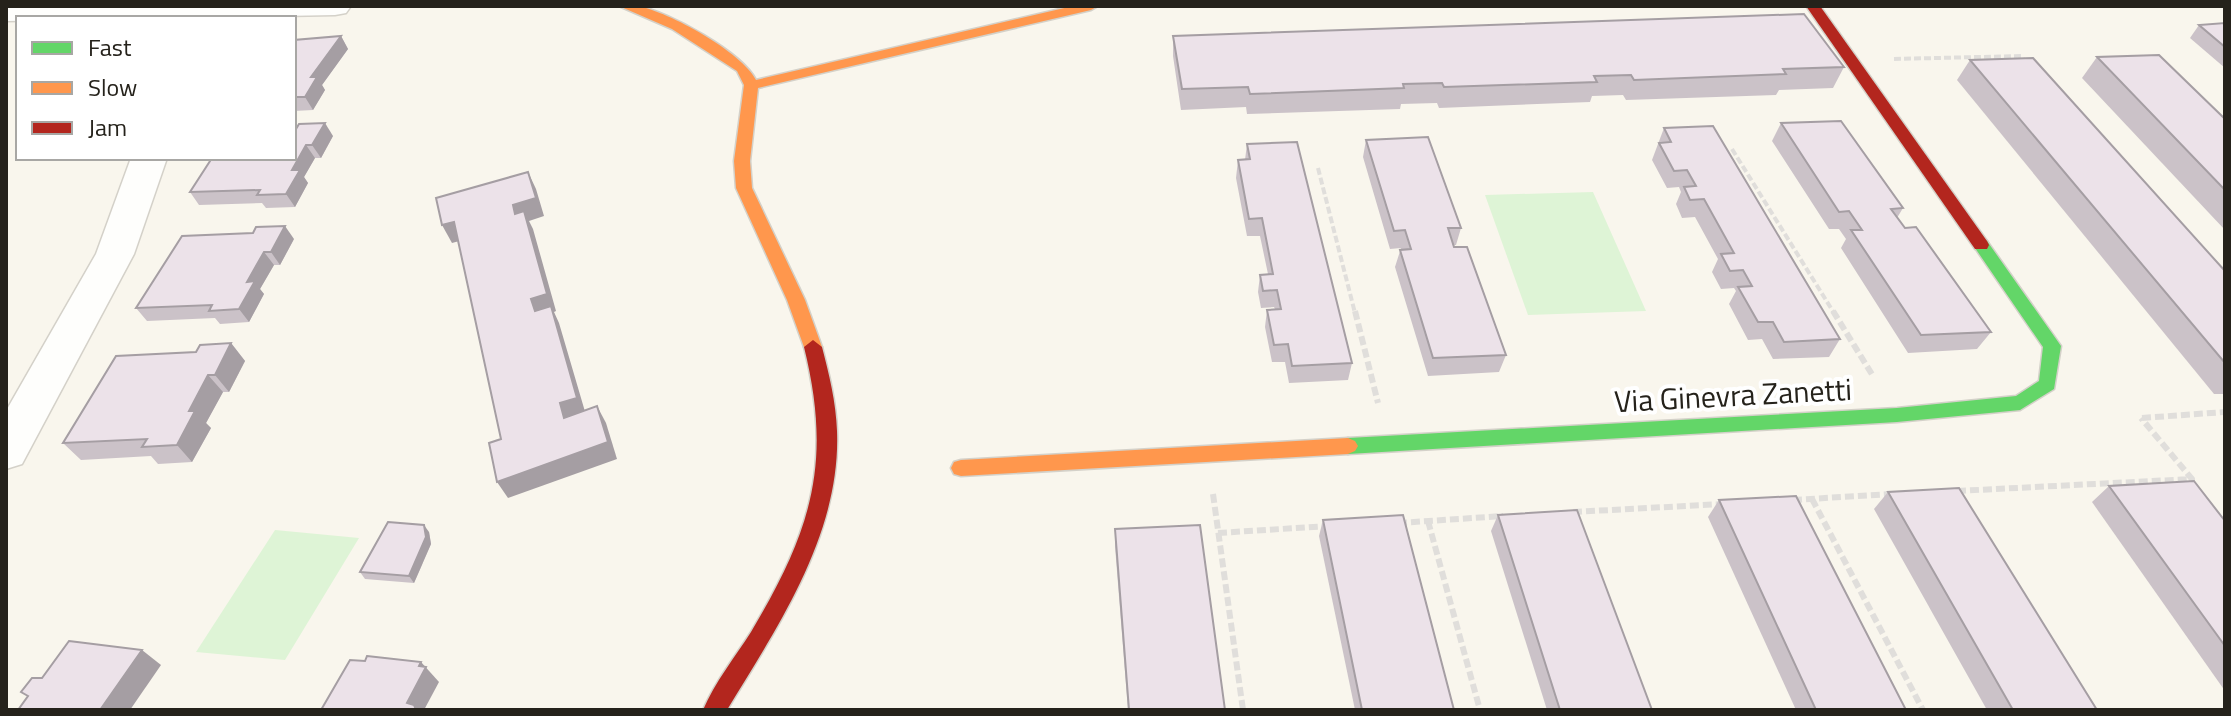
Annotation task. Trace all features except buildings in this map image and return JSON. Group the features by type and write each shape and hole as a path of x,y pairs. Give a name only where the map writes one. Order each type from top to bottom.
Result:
{"street":[{"path":"6,11 202,14 335,6"},
{"path":"626,6 677,26 743,69 751,85 742,161 744,188 810,338 828,406 825,489 803,557 714,710"},
{"path":"751,85 1091,6"},
{"name":"Via Ginevra Zanetti","path":"961,468 1897,415 2020,403 2048,384 2052,346 1813,6"},
{"path":"6,451 115,254 148,160"}],"path":[{"path":"1853,60 2021,56 2031,68"},
{"path":"1732,149 1897,415"},
{"path":"1318,168 1388,443"},
{"path":"2200,489 2141,418 2225,412"},
{"path":"1207,453 1243,710"},
{"path":"1954,491 2192,479"},
{"path":"1781,500 1907,494"},
{"path":"1812,499 1923,710"},
{"path":"1566,513 1735,503"},
{"path":"1383,523 1505,516"},
{"path":"1428,521 1480,710"},
{"path":"1218,533 1338,526"}],"green space":[{"path":"1593,192 1646,311 1528,315 1485,195"},
{"path":"275,530 359,538 285,660 196,652"}],"traffic: fast":[{"path":"1348,446 1897,415 2020,403 2048,384 2052,346 1981,245"}],"traffic: slow":[{"path":"626,6 677,26 743,69 751,85 742,161 744,188 796,300 813,347"},
{"path":"751,85 1091,6"},
{"path":"961,468 1348,446"}],"traffic: jam":[{"path":"1813,6 1981,245"},
{"path":"714,710 772,616 804,550 816,515 825,480 828,431 824,394 813,347"}]}
